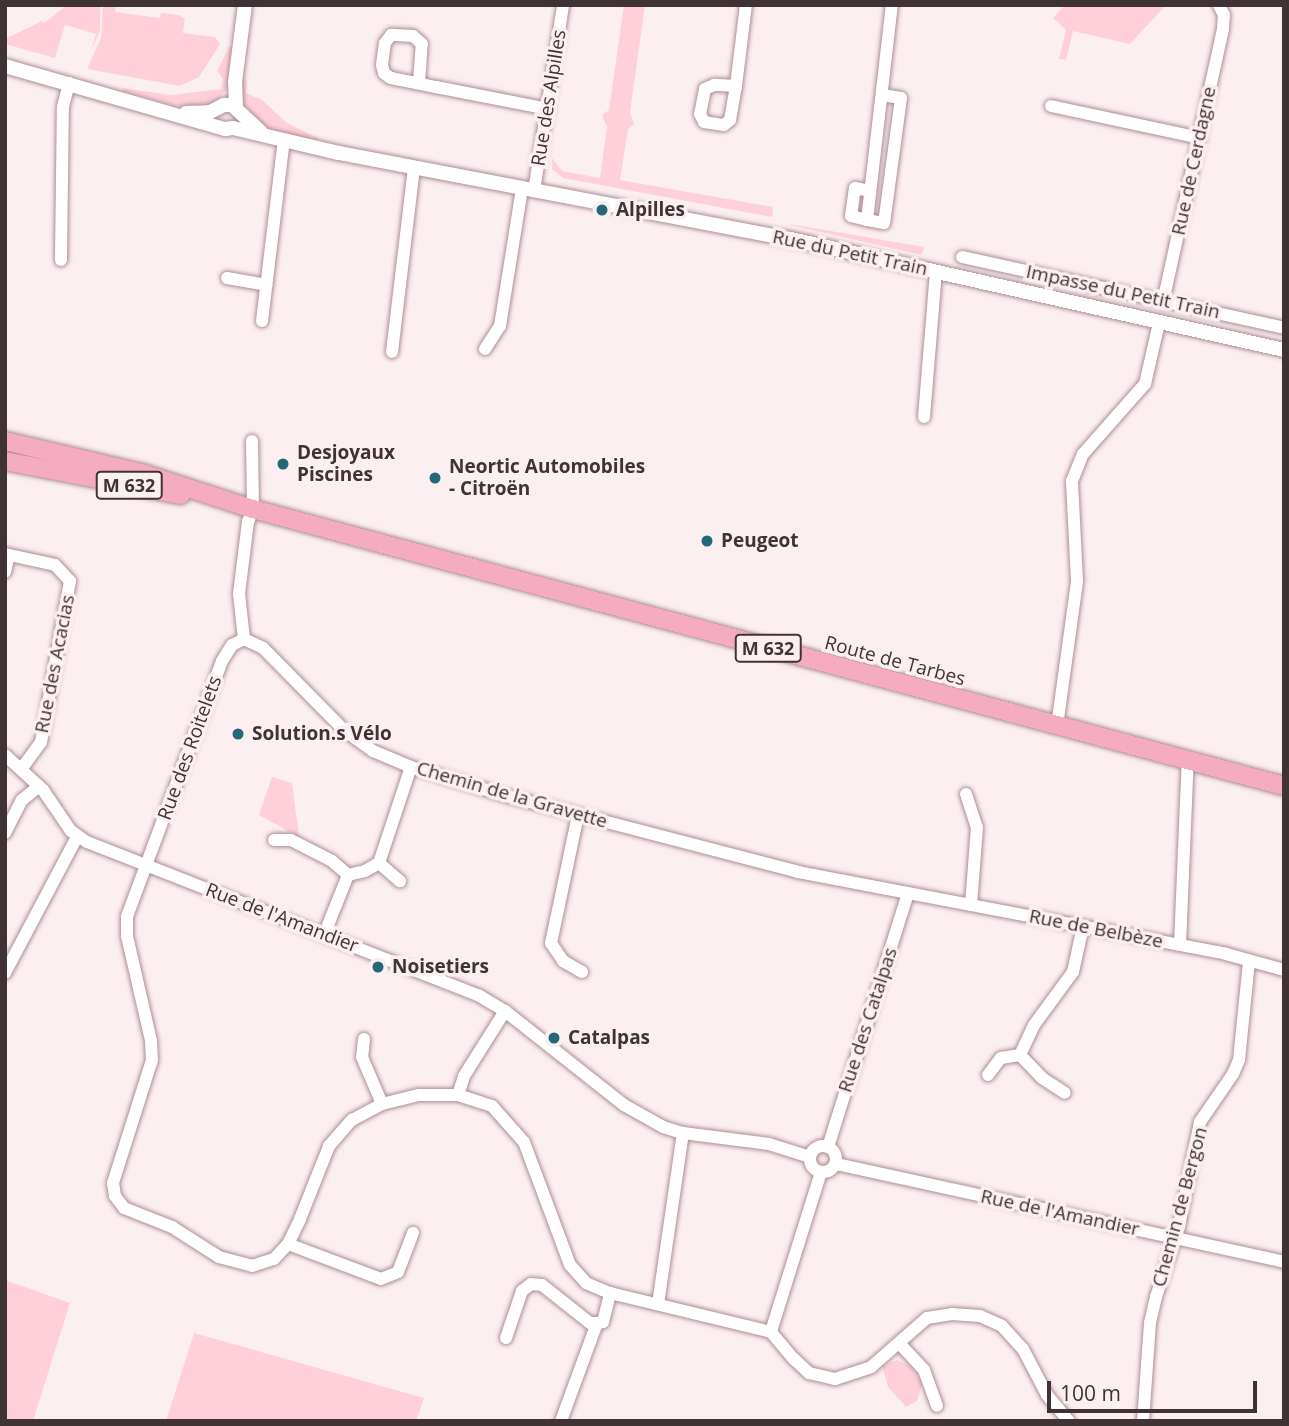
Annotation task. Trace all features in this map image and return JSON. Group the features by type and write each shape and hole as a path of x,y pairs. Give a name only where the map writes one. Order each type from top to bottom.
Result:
{"main road":[{"name":"Route de Tarbes","path":"5,441 145,474 253,509 1057,726 1188,758 1284,786"},
{"name":"Route de Tarbes","path":"5,461 253,509"}],"street":[{"path":"229,109 239,123 226,127 215,118 229,109 245,5"},
{"name":"Rue des Alpilles","path":"485,349 500,326 548,109 563,5"},
{"path":"736,86 747,5"},
{"path":"882,95 901,98 884,223 867,219 891,5"},
{"name":"Rue de Cerdagne","path":"1219,5 1224,20"},
{"name":"Rue de Cerdagne","path":"1163,302 1228,5"},
{"name":"Rue du Petit Train","path":"5,65 226,127 284,140 414,168 791,239 1284,350"},
{"path":"61,260 63,107 69,83"},
{"path":"419,83 548,109"},
{"path":"1051,106 1200,138"},
{"name":"Rue du Petit Train","path":"180,114 229,109 268,136"},
{"path":"262,321 284,140"},
{"path":"392,352 414,168"},
{"name":"Impasse du Petit Train","path":"962,257 1284,328"},
{"path":"924,418 936,272"},
{"path":"227,278 266,285"},
{"path":"1057,726 1077,582 1072,481 1083,454 1145,384 1159,323"},
{"path":"244,639 239,594 248,522 253,509 252,440"},
{"name":"Rue des Acacias","path":"5,572 7,554 55,565 70,580 41,742 22,768"},
{"name":"Chemin de la Gravette","path":"244,639 256,642 263,648 344,730 373,751 411,766 578,815 798,873 908,893"},
{"name":"Rue des Roitelets","path":"244,639 232,645 222,661 127,917 127,936 151,1041 152,1060 113,1183 115,1196 124,1208 172,1227 219,1257 252,1266 274,1259 288,1244"},
{"name":"Rue de l'Amandier","path":"5,755 35,782 77,836 478,995 505,1011 643,1117 683,1133 769,1144 810,1157"},
{"path":"1180,945 1188,758"},
{"path":"348,875 365,871 379,863 411,766"},
{"path":"5,833 35,782"},
{"path":"966,794 977,827 971,905"},
{"path":"578,815 551,943 563,961 582,972"},
{"path":"5,973 77,836"},
{"path":"274,840 291,840 332,861 348,875"},
{"path":"379,863 400,881"},
{"path":"324,935 348,875"},
{"name":"Rue de Belbèze","path":"908,893 1180,945 1284,970"},
{"name":"Rue des Catalpas","path":"828,1147 908,893"},
{"path":"1020,1055 1034,1025 1073,972 1083,926"},
{"name":"Chemin de Bergon","path":"1143,1421 1150,1324 1175,1238 1200,1122 1233,1074 1239,1060 1249,961"},
{"path":"458,1095 464,1076 505,1011"},
{"path":"364,1039 362,1057 382,1104"},
{"path":"988,1075 1001,1058 1020,1055"},
{"path":"1020,1055 1042,1078 1065,1093"},
{"path":"413,1233 398,1272 381,1279 288,1244 329,1146 352,1120 382,1104 419,1095 458,1095 492,1106 524,1142 570,1265 586,1283 610,1293 771,1332 809,1373 835,1379 871,1367 927,1318 952,1314 980,1316 1002,1326 1023,1349 1047,1395 1069,1421"},
{"path":"658,1304 683,1133"},
{"path":"818,1147 828,1147 834,1152 836,1164 828,1172 821,1172 813,1168 810,1157 818,1147"},
{"name":"Rue de l'Amandier","path":"836,1164 1284,1262"},
{"path":"771,1332 821,1172"},
{"path":"506,1338 522,1292 531,1284 542,1285 590,1323 603,1322 610,1293"},
{"path":"561,1421 597,1323"},
{"path":"899,1343 924,1370 937,1406"}],"shaded area":[{"path":"67,5 100,5 100,31 91,51 96,34 65,25 55,58 5,44 5,39 42,21 44,23"},
{"path":"103,5 116,5 115,12 160,18 161,13 179,15 185,19 183,33 215,37 220,44 199,77 180,86 87,69 101,38"},
{"path":"624,5 645,5 630,112 634,124 628,129 620,180 773,207 772,217 563,178 552,169 552,158 562,171 600,178 607,127 602,115 609,110"},
{"path":"1065,5 1166,5 1130,44 1073,31 1066,60 1059,59 1066,30 1053,18"},
{"path":"229,47 232,47 227,89 212,107 184,108 122,91 123,88 171,95 221,89 223,79 217,71"},
{"path":"243,76 247,81 246,93 262,100 287,123 318,138 318,142 268,130 242,102"},
{"path":"790,224 924,247 922,255"},
{"path":"272,777 292,783 299,837 259,815"},
{"path":"5,1280 70,1303 33,1421 5,1421"},
{"path":"194,1333 424,1398 416,1421 166,1421"},
{"path":"897,1360 912,1367 922,1383 917,1401 906,1407 888,1387 882,1366"}],"place":[{"name":"Alpilles","path":"602,210"},
{"name":"Desjoyaux Piscines","path":"283,464"},
{"name":"Neortic Automobiles - Citroën","path":"435,478"},
{"name":"Peugeot","path":"707,541"},
{"name":"Solution.s Vélo","path":"238,734"},
{"name":"Noisetiers","path":"378,967"},
{"name":"Catalpas","path":"554,1038"}]}
